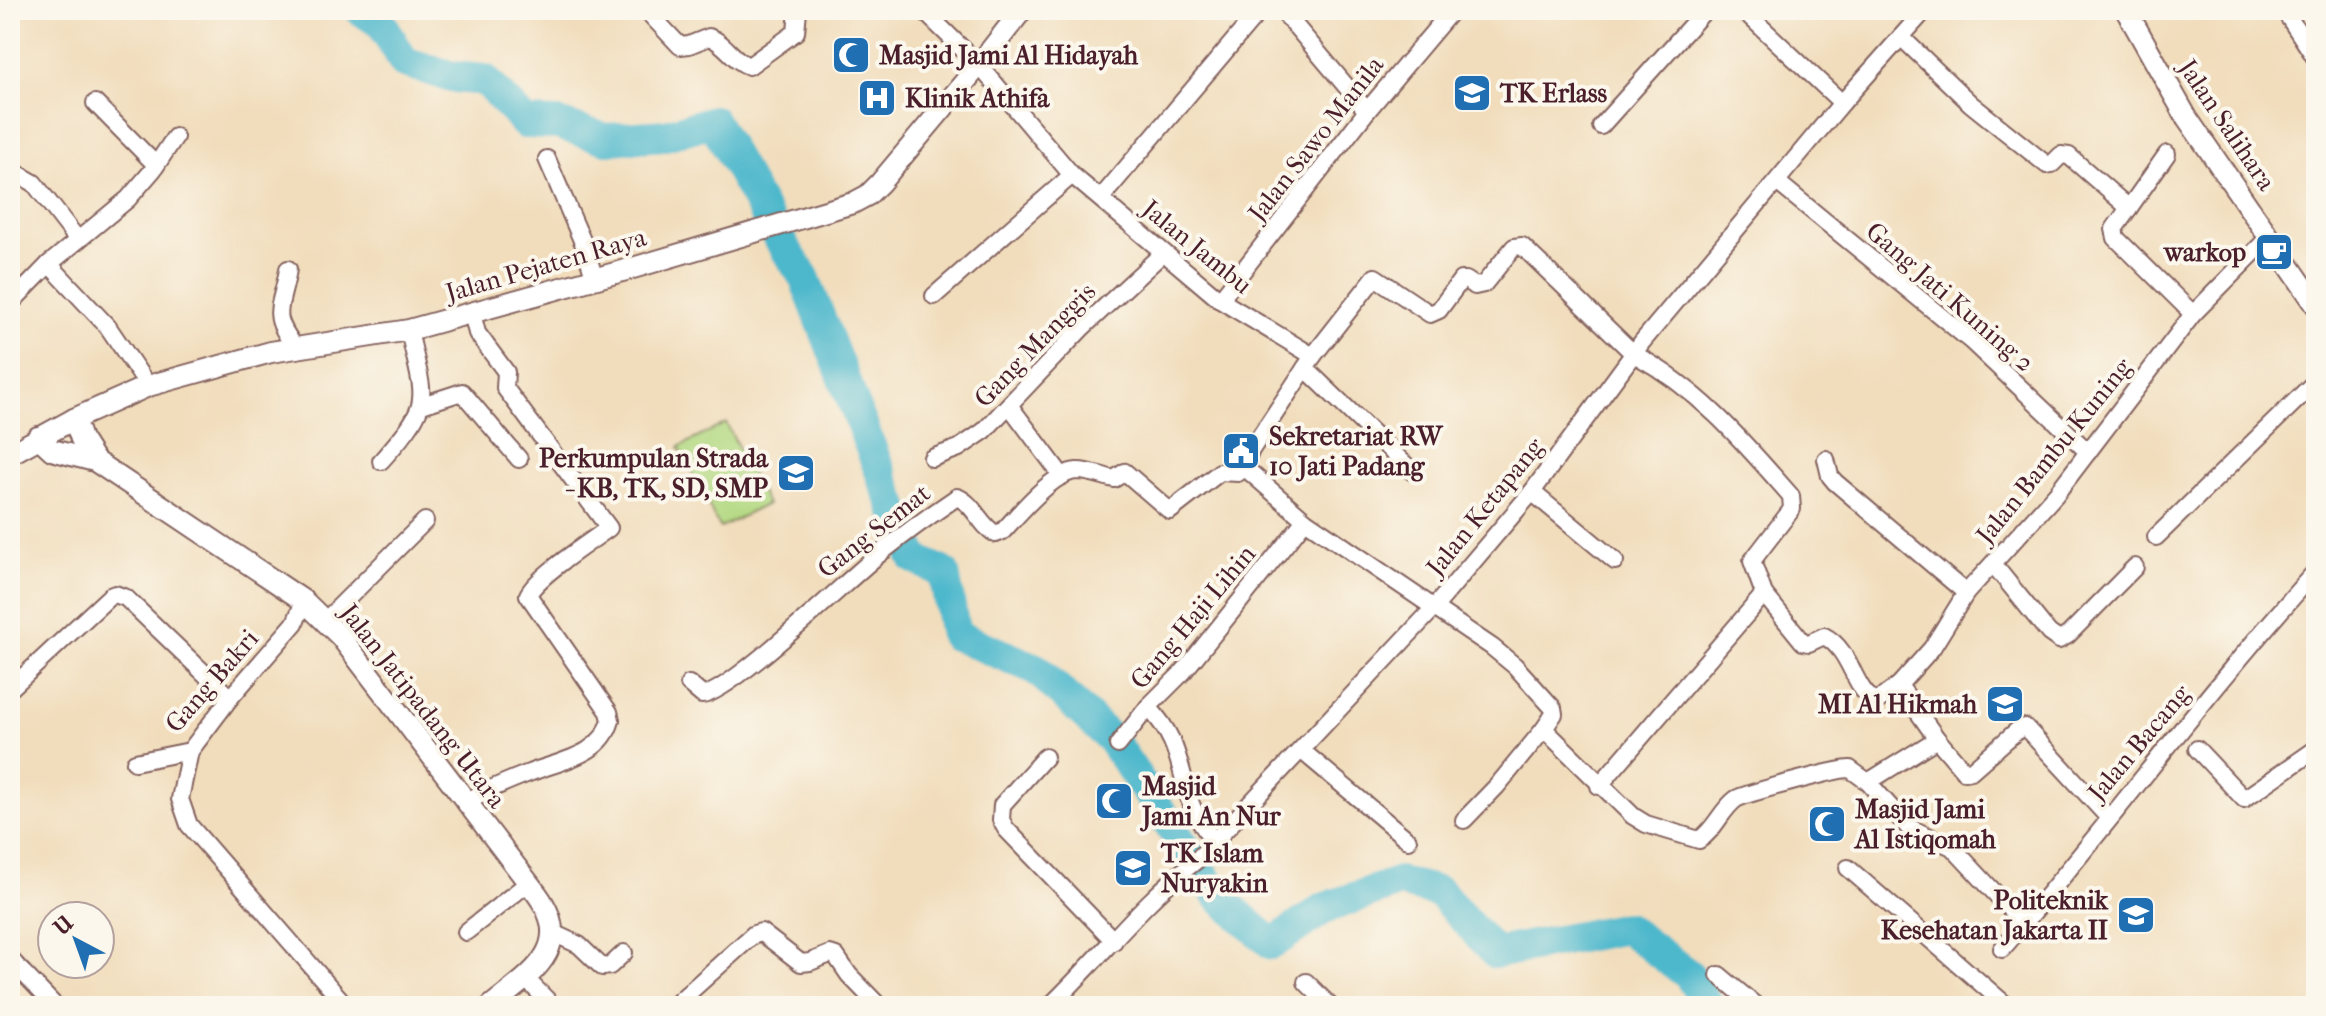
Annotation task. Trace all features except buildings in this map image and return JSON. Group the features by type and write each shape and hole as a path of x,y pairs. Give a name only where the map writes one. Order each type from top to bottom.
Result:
{"street":[{"path":"646,10 680,46 709,37 721,41 743,64 749,66 796,32 798,10"},
{"name":"Jalan Jambu","path":"923,10 979,65 1072,175 1220,300 1309,362 1413,472"},
{"name":"Jalan Pejaten Raya","path":"10,454 74,419 148,386 271,352 409,330 757,233 853,203 868,195 1022,10"},
{"path":"1101,198 1260,10"},
{"path":"1282,10 1367,111"},
{"name":"Jalan Sawo Manila","path":"1220,300 1367,111 1452,10"},
{"path":"1601,126 1705,10"},
{"path":"1743,10 1842,103"},
{"name":"Jalan Ketapang","path":"1050,1006 1183,870 1197,860 1433,609 1532,492 1634,354 1842,103 1925,10"},
{"name":"Jalan Salihara","path":"2126,10 2187,118 2316,305"},
{"path":"2284,10 2316,59"},
{"path":"1901,37 1971,104 2043,162 2049,166 2061,155 2069,156 2129,208"},
{"path":"95,103 156,165"},
{"path":"10,304 49,264 128,199 175,137"},
{"path":"2167,154 2114,229 2116,238 2193,314"},
{"path":"547,159 584,245 595,279"},
{"path":"20,175 34,183 78,240"},
{"path":"934,296 1072,175"},
{"name":"Gang Jati Kuning 2","path":"1777,182 1971,341 2088,452"},
{"name":"Jalan Bambu Kuning","path":"1764,594 1803,642 1809,643 1824,636 1833,642 1845,655 1869,698 1875,702 1881,700 1899,685 1940,638 1966,593 2056,494 2193,314 2270,236"},
{"path":"1009,405 1062,476 1076,471 1114,479 1125,472 1170,511 1220,472 1238,473 1244,467 1251,450 1309,362 1375,277 1430,314 1437,312 1461,280 1465,279 1475,286 1484,284 1518,245 1634,354 1654,365 1717,413 1791,496 1793,506 1752,561 1764,594 1599,786"},
{"name":"Gang Manggis","path":"932,458 970,441 984,431 1081,329 1163,253"},
{"path":"49,264 108,327 148,386"},
{"path":"288,269 278,320 296,348"},
{"path":"466,802 519,777 584,753 604,735 611,720 609,712 528,595 553,570 609,528 505,388 506,372 477,333 472,313"},
{"path":"381,461 413,424 422,405 422,385 409,330"},
{"path":"2156,537 2316,381"},
{"path":"422,405 462,392 519,459"},
{"name":"Jalan Jatipadang Utara","path":"74,419 81,439 95,461"},
{"name":"Jalan Jatipadang Utara","path":"38,437 52,450 95,461 304,601 326,620 543,902 551,932"},
{"path":"1826,459 1830,476 1835,482 1966,593"},
{"path":"1244,467 1305,520 1515,666 1553,708 1554,714 1544,729 1464,820"},
{"name":"Gang Semat","path":"689,684 704,696 719,689 760,658 883,551 955,498 961,497 989,530 997,534 1062,476"},
{"path":"1532,492 1615,561"},
{"name":"Gang Haji Lihin","path":"1118,745 1148,707 1184,671 1305,520"},
{"path":"326,620 425,521"},
{"path":"1993,564 2049,633 2059,640 2068,635 2135,567"},
{"name":"Jalan Bacang","path":"2002,949 2232,667 2316,571"},
{"path":"10,689 115,594 126,598 230,698"},
{"name":"Gang Bakri","path":"135,762 190,751 230,698 295,623 304,601"},
{"path":"1899,685 1965,772 1975,769 2024,727 2047,748 2109,818"},
{"path":"1148,707 1161,721 1177,748 1191,804 1214,842"},
{"path":"1544,729 1599,786 1640,821 1699,840 1708,834 1723,811 1746,794 1845,768 1856,772 1908,827 1952,847 2024,924"},
{"path":"1868,782 1937,739"},
{"path":"2197,749 2244,799 2316,749"},
{"path":"1301,750 1408,840"},
{"path":"190,751 180,799 189,825 346,1006"},
{"path":"1045,757 1002,805 1001,820 1006,829 1114,941"},
{"path":"1848,868 2007,1006"},
{"path":"466,932 528,883"},
{"path":"491,1006 547,955 551,932 579,945 605,968 624,953"},
{"path":"674,1006 754,934 761,932 801,963 835,955 849,975 879,1006"},
{"path":"10,959 55,1006"},
{"path":"1719,975 1756,1006"},
{"path":"525,978 553,1006"},
{"path":"1306,982 1330,1006"}],"green space":[{"path":"726,423 767,504 720,528 679,447"}],"waterway":[{"path":"361,10 382,24 404,62 453,77 485,80 525,123 558,124 606,139 666,135 713,121 777,236 804,277 914,558 944,573 955,635 1036,669 1111,739 1219,897 1272,944 1325,908 1399,882 1439,892 1495,953 1626,928 1689,975 1709,1006"}],"place":[{"name":"Masjid Jami Al Hidayah","path":"851,55"},
{"name":"TK Erlass","path":"1472,93"},
{"name":"Klinik Athifa","path":"877,98"},
{"name":"warkop","path":"2274,252"},
{"name":"Sekretariat RW 10 Jati Padang","path":"1241,451"},
{"name":"Perkumpulan Strada - KB, TK, SD, SMP","path":"796,473"},
{"name":"MI Al Hikmah","path":"2005,704"},
{"name":"Masjid Jami An Nur","path":"1114,801"},
{"name":"Masjid Jami Al Istiqomah","path":"1827,824"},
{"name":"TK Islam Nuryakin","path":"1133,868"},
{"name":"Politeknik Kesehatan Jakarta II","path":"2136,915"}]}
